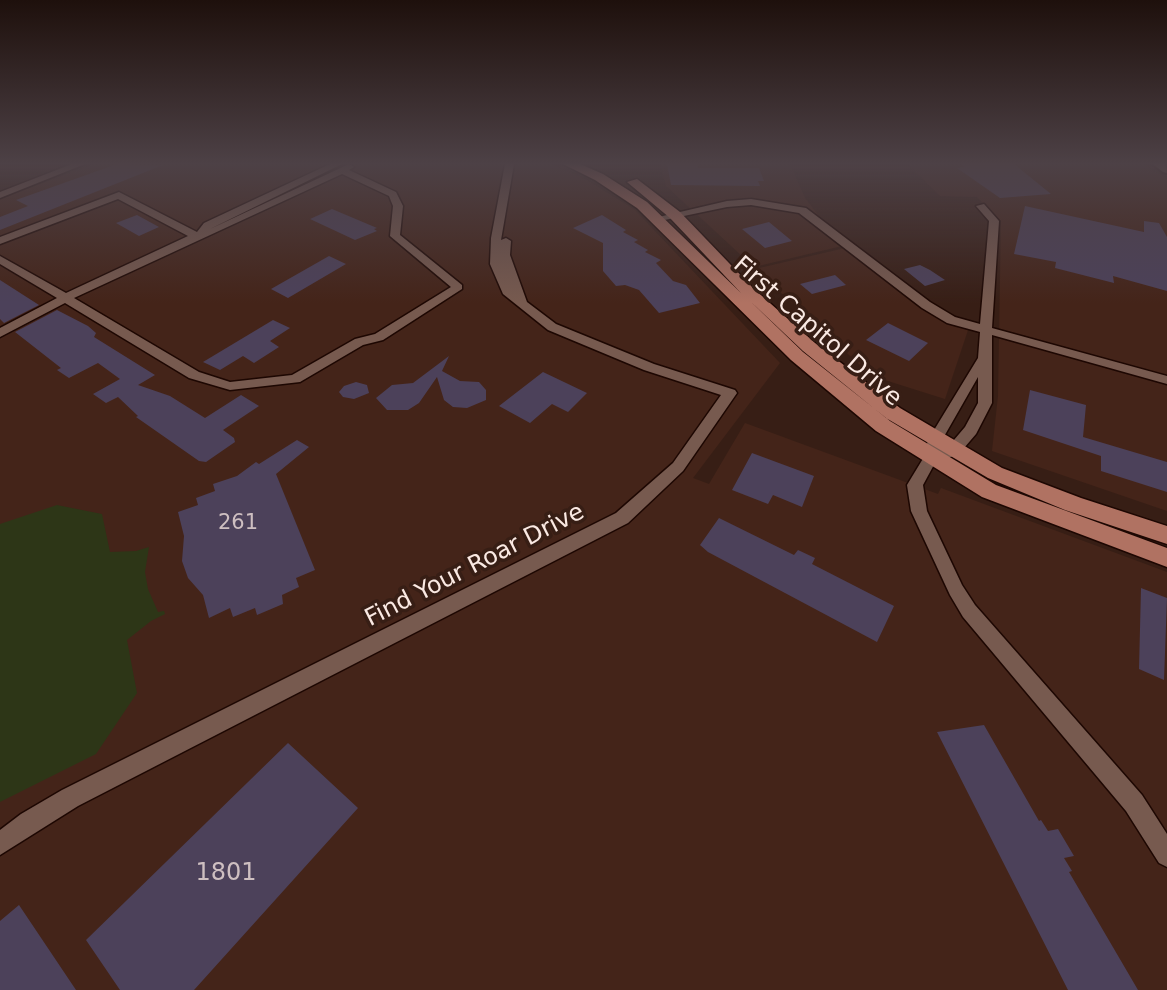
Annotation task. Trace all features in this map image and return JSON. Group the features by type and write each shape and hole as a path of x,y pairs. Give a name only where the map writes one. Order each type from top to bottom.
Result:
{"main road":[{"name":"First Capitol Drive","path":"644,210 842,396 940,449 995,473 1062,500 1167,535"},
{"name":"First Capitol Drive","path":"669,210 748,291 809,347 854,385 940,449 989,491 1167,558"}],"street":[{"path":"19,269 20,259 9,245 86,210"},
{"path":"149,210 199,235"},
{"path":"0,333 199,235 208,225 242,210"},
{"path":"0,259 194,375 230,386 295,379 359,342 379,337 458,286 395,236 398,210"},
{"name":"Find Your Roar Drive","path":"0,844 29,821 70,798 622,518 651,495 678,467 730,393 649,367 575,338 552,327 507,292 496,264 501,210"},
{"path":"511,210 505,255 521,302"},
{"path":"655,219 703,210"},
{"path":"802,210 951,320 1167,380"},
{"path":"940,449 971,430 985,403 993,221 984,210"},
{"path":"985,358 968,381 940,449 915,485 919,511 956,590 969,611 1134,803 1167,855"}],"shaded area":[{"path":"0,210 635,210 780,363 693,478 709,484 745,423 938,494 941,488 1167,572 1167,990 0,990"},
{"path":"692,210 814,210 842,246 754,267"},
{"path":"990,210 1167,210 1167,511 992,451 998,396 1001,221"},
{"path":"845,248 941,319 968,330 945,399 872,376 755,269"}],"green space":[{"path":"57,505 102,514 110,552 136,551 149,547 145,572 148,589 158,612 164,611 165,614 151,621 127,640 137,693 96,754 0,802 0,524"}],"building":[{"path":"17,210 50,210 0,230 0,217"},
{"path":"335,210 377,228 374,229 377,231 355,240 310,219"},
{"path":"1024,210 1044,210 1144,232 1144,221 1159,223 1167,237 1167,291 1113,276 1114,283 1055,268 1056,262 1014,254"},
{"path":"137,215 159,227 139,236 116,223"},
{"path":"602,215 638,240 634,242 648,250 645,252 661,260 656,263 673,281 686,285 700,303 659,313 639,290 625,285 616,286 603,271 603,243 573,228"},
{"path":"769,222 792,241 765,248 742,229"},
{"path":"329,256 346,264 288,298 271,289"},
{"path":"920,265 945,280 925,286 904,269"},
{"path":"835,275 846,285 812,294 800,284"},
{"path":"0,280 39,305 4,323 0,319"},
{"path":"57,310 88,326 96,333 94,337 155,375 138,385 170,396 205,418 241,395 259,406 223,430 234,438 235,442 206,462 199,461 136,417 138,416 118,397 106,403 93,394 120,379 98,363 69,378 57,370 61,368 15,332"},
{"path":"273,320 290,328 270,341 279,347 254,363 243,356 220,370 203,362"},
{"path":"888,323 928,343 909,361 866,340"},
{"path":"449,356 442,371 460,381 479,382 486,390 486,400 467,408 453,407 444,400 437,377 419,403 408,410 387,410 376,398 392,385 413,383"},
{"path":"543,372 587,393 568,412 552,404 530,423 499,406"},
{"path":"356,382 367,385 369,393 354,399 343,397 339,392 344,386"},
{"path":"1030,390 1086,405 1083,437 1167,462 1167,492 1101,471 1101,456 1023,430"},
{"path":"297,440 309,447 276,474 315,570 296,578 299,587 282,595 283,604 257,615 255,608 233,617 230,608 209,618 203,595 188,578 182,561 184,536 178,512 198,505 196,498 215,491 213,484 237,476 256,462 259,464"},
{"path":"752,453 814,476 802,507 773,495 768,504 732,490"},
{"path":"719,518 794,555 798,550 815,558 812,564 894,606 877,642 708,552 700,545"},
{"path":"1141,588 1167,598 1164,680 1139,669"},
{"path":"984,725 1039,821 1041,820 1048,831 1058,829 1074,856 1064,858 1072,871 1069,872 1138,990 1068,990 937,732"},
{"path":"288,743 358,808 194,990 120,990 86,940"},
{"path":"19,905 76,990 0,990 0,921"}]}
